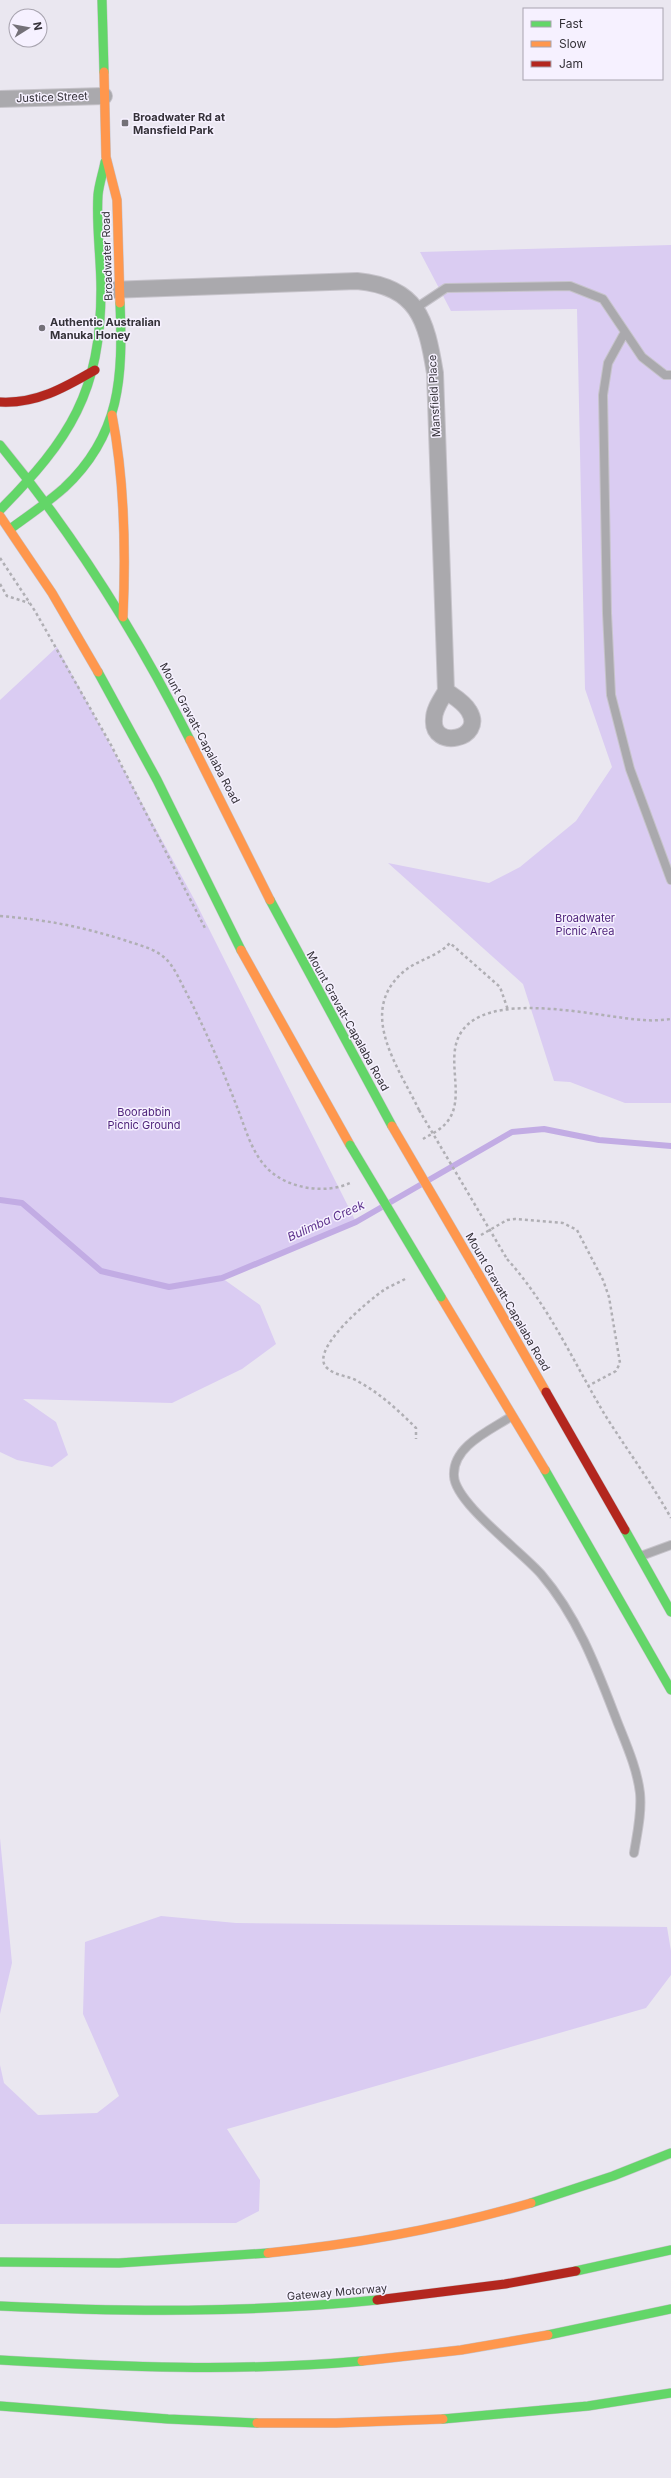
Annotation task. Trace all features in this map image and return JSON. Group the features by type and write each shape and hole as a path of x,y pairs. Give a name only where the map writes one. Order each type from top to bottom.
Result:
{"main road":[{"name":"Broadwater Road","path":"10,529 48,502 73,480 86,465 97,448 112,415 120,376 120,289 117,200 106,157 102,0"},
{"name":"Broadwater Road","path":"0,510 31,480 60,446 81,411 95,370 101,335 102,290 98,197 106,157"},
{"path":"0,402 37,400 53,394 95,370"},
{"path":"112,415 120,453 125,580 124,617"},
{"name":"Mount Gravatt-Capalaba Road","path":"0,445 48,502 124,617 184,724 332,1019 392,1126 641,1557 671,1612"},
{"path":"0,516 52,593 104,683 157,780 257,982 350,1145 558,1491 671,1690"},
{"path":"0,2262 90,2264 200,2260 282,2253 386,2238 448,2226 536,2203 592,2185 671,2153"},
{"name":"Gateway Motorway","path":"0,2306 134,2313 212,2312 297,2308 471,2290 534,2280 671,2250"},
{"path":"0,2360 177,2367 317,2364 439,2351 514,2341 582,2329 671,2308"},
{"path":"0,2406 90,2415 196,2422 406,2422 528,2414 610,2404 671,2393"}],"street":[{"name":"Justice Street","path":"0,99 104,96"},
{"name":"Mansfield Place","path":"102,290 357,281 393,287 416,308 429,338 435,373 446,691"}],"lane":[{"path":"416,308 446,288 570,286 603,299 642,357 665,375 671,375"},
{"path":"625,332 608,363 603,395 607,613 611,695 630,769 671,880"},
{"path":"512,1416 465,1447 456,1462 454,1476 455,1484 460,1495 467,1503 541,1574 575,1622 590,1650 636,1773 641,1806 634,1853"},
{"path":"641,1557 671,1545"}],"path":[{"path":"0,558 30,604 114,751 204,927 209,933"},
{"path":"0,584 7,596 30,604"},
{"path":"508,1010 500,987 450,943 438,953 411,966 401,973 390,986 382,1008 381,1026 387,1046 419,1110 507,1259 527,1282 606,1417 652,1483 671,1518"}],"green space":[{"name":"Broadwater Picnic Area","path":"671,245 671,1103 625,1103 570,1082 554,1081 523,984 388,863 489,883 520,867 576,821 612,767 585,689 577,309 451,311 420,252"},
{"name":"Boorabbin Picnic Ground","path":"57,647 194,899 356,1222 222,1278 260,1305 276,1344 242,1369 172,1403 23,1399 56,1422 68,1455 52,1467 17,1460 0,1452 0,700"},
{"path":"0,1838 12,1963 0,2014"},
{"path":"161,1916 236,1923 667,1927 671,1951 671,1975 646,2008 227,2129 260,2180 259,2211 236,2223 0,2224 0,2065 4,2083 38,2115 97,2113 119,2096 83,2014 85,1942"}],"waterway":[{"name":"Bulimba Creek","path":"0,1200 22,1203 101,1271 169,1287 222,1278 356,1222 512,1132 544,1129 599,1140 671,1146"}],"traffic: fast":[{"path":"102,0 104,72"},
{"path":"0,510 45,460 63,436 77,412 88,385 95,357 100,325 101,289 98,207 99,191 105,162"},
{"path":"10,529 64,488 83,468 97,447 108,426 119,380 121,356 120,303"},
{"path":"0,445 54,515 103,587 148,662 190,740"},
{"path":"98,672 157,780 241,950"},
{"path":"270,900 392,1126"},
{"path":"350,1145 441,1297"},
{"path":"545,1470 671,1690"},
{"path":"625,1530 671,1612"},
{"path":"531,2203 613,2176 671,2153"},
{"path":"576,2271 671,2250"},
{"path":"0,2262 119,2263 268,2253"},
{"path":"0,2306 188,2310 283,2307 377,2300"},
{"path":"548,2335 671,2309"},
{"path":"0,2360 90,2365 181,2367 271,2366 362,2361"},
{"path":"443,2419 588,2406 671,2393"},
{"path":"0,2406 168,2419 257,2423"}],"traffic: slow":[{"path":"104,72 106,157 117,200 120,303"},
{"path":"112,415 120,465 124,516 123,617"},
{"path":"0,516 52,593 98,672"},
{"path":"190,740 270,900"},
{"path":"241,950 350,1145"},
{"path":"392,1126 479,1275"},
{"path":"479,1275 546,1392"},
{"path":"441,1297 545,1470"},
{"path":"268,2253 335,2245 401,2234 466,2220 531,2203"},
{"path":"362,2361 461,2350 548,2335"},
{"path":"257,2423 336,2423 443,2419"}],"traffic: jam":[{"path":"0,402 13,402 38,398 61,389 95,370"},
{"path":"546,1392 625,1530"},
{"path":"377,2300 505,2284 576,2271"}],"place":[{"name":"Broadwater Rd at Mansfield Park","path":"125,123"},
{"name":"Authentic Australian Manuka Honey","path":"42,328"}]}
